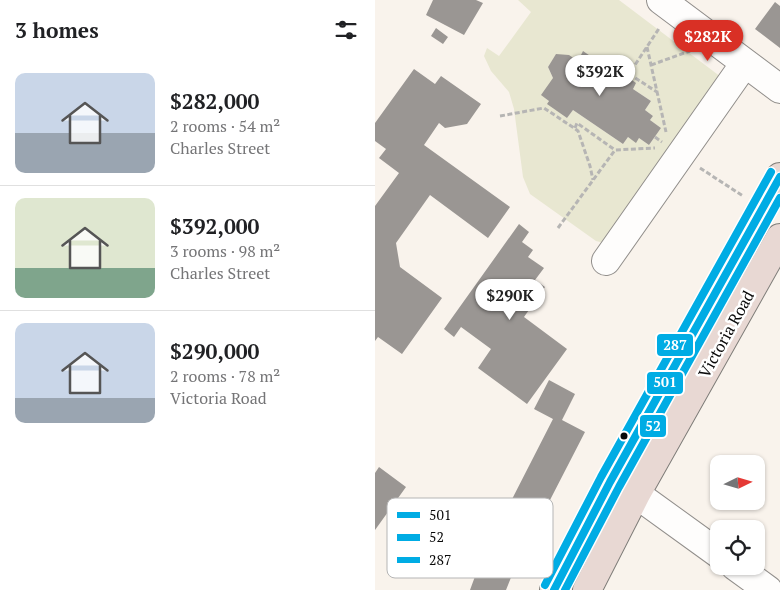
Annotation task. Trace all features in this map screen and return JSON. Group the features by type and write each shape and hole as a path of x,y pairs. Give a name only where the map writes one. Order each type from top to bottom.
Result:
{"highway":[{"name":"Victoria Road","path":"554,590 610,482 780,177"},
{"name":"Victoria Road","path":"587,590 636,494 780,238"}],"street":[{"path":"661,13 745,63 780,89"},
{"path":"606,261 669,147 745,63"},
{"path":"636,494 710,547"},
{"path":"747,575 768,590"}],"path":[{"path":"657,92 628,75 647,47 661,13"},
{"path":"647,47 669,147"},
{"path":"651,65 689,52 691,49"},
{"path":"500,116 544,108 575,128 578,131 593,180"},
{"path":"575,128 577,124 615,150 669,147 744,196"},
{"path":"558,228 615,150"}],"green space":[{"path":"518,0 619,0 721,77 604,243 596,241 530,194 523,177 514,109 509,92 491,71 484,56 487,48 499,56 531,12","holes":["584,52 602,64 604,60 617,70 622,64 629,69 625,75 633,89 651,101 645,110 653,116 650,120 661,128 649,145 639,138 636,142 628,137 623,144 573,110 567,118 548,104 553,78 548,67 556,55 578,61"]}],"building":[{"path":"433,0 476,0 483,3 464,35 426,15"},
{"path":"775,2 780,6 780,48 755,29"},
{"path":"436,28 448,37 443,44 431,36"},
{"path":"583,51 602,64 604,60 617,70 621,64 629,69 625,75 636,83 633,89 651,101 645,110 653,116 650,120 661,128 649,145 639,138 636,143 628,137 623,144 573,110 567,118 547,104 549,101 541,95 553,78 548,67 556,54 569,55 578,61"},
{"path":"414,69 435,84 441,76 481,104 467,124 445,128 439,123 424,145 510,207 488,238 430,195 396,243 400,267 442,298 402,354 378,337 375,341 375,206 399,173 379,158 386,149 375,141 375,123"},
{"path":"519,224 529,232 522,242 533,250 528,257 544,268 535,280 545,287 524,317 567,349 527,404 478,368 491,349 461,327 454,337 444,329"},
{"path":"549,380 575,394 562,420 585,432 551,498 513,498 553,419 534,409"},
{"path":"379,467 406,487 398,498 387,498 387,513 375,530 375,473"},
{"path":"474,578 511,578 506,590 470,590"}],"transit line":[{"name":"287","path":"553,570 601,477 771,172"},
{"name":"501","path":"554,590 610,482 780,177"},
{"name":"52","path":"565,590 619,487 780,198"},
{"name":"287","path":"545,585 549,578"}]}
